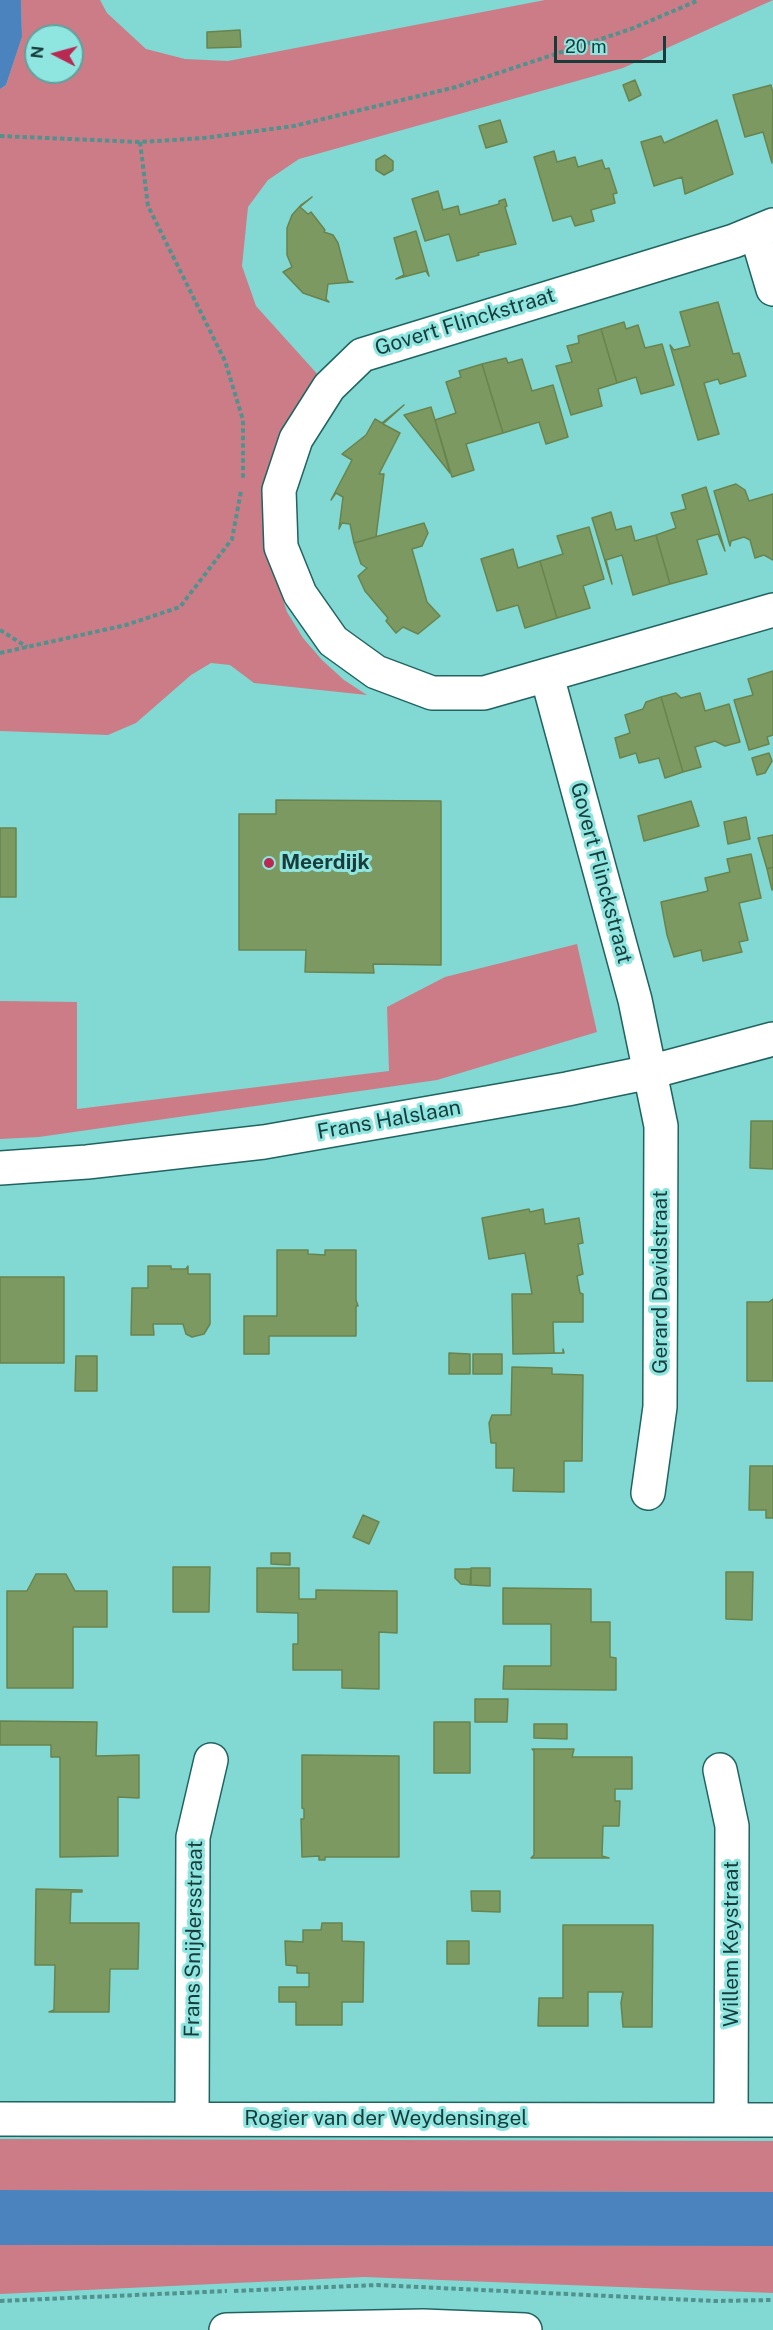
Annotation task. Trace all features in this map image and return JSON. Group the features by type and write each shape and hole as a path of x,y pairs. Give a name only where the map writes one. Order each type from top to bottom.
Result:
{"street":[{"name":"Govert Flinckstraat","path":"773,289 765,229 362,355 328,387 296,439 279,490 281,547 300,594 333,641 376,672 432,693 484,693 773,610"},
{"name":"Govert Flinckstraat","path":"547,676 635,1000 650,1072"},
{"name":"Frans Halslaan","path":"0,1168 87,1162 264,1142 567,1089 650,1072 773,1039"},
{"name":"Gerard Davidstraat","path":"648,1493 660,1407 661,1126 650,1072"},
{"name":"Frans Snijdersstraat","path":"192,2119 193,1837 211,1760"},
{"name":"Willem Keystraat","path":"720,1770 732,1826 731,2120"},
{"name":"Rogier van der Weydensingel","path":"0,2119 773,2120"},
{"path":"226,2330 423,2326 525,2330"}],"path":[{"path":"0,136 140,142 204,138 294,126 456,87 631,29 699,0"},
{"path":"0,653 126,625 180,607 232,539 243,480 243,420 225,362 148,206 140,142"},
{"path":"0,630 27,647"}],"shaded area":[{"path":"21,0 100,0 107,13 146,49 185,59 228,61 545,0 773,0 623,68 299,159 268,180 248,207 242,266 256,306 320,377 269,557 287,612 303,638 344,680 367,695 254,683 230,665 211,663 191,675 136,723 108,735 0,731 0,89 6,85 22,37"},
{"path":"577,944 597,1032 437,1080 39,1137 0,1139 0,1001 77,1002 77,1109 389,1071 387,1007 445,977"},
{"path":"0,2139 773,2141 773,2192 0,2190"},
{"path":"0,2245 773,2246 773,2293 364,2277 0,2294"}],"water":[{"path":"0,0 21,0 22,37 6,85 0,89"},
{"path":"0,2190 773,2192 773,2246 0,2245"}],"building":[{"path":"240,30 241,47 207,48 207,32"},
{"path":"635,80 641,95 629,101 623,85"},
{"path":"771,85 773,93 772,163 763,132 745,137 733,95"},
{"path":"500,120 507,142 486,148 479,126"},
{"path":"717,120 733,174 685,194 682,177 654,186 641,142 661,136 664,143"},
{"path":"554,151 557,162 575,157 578,167 602,160 605,169 609,168 617,193 613,194 615,203 591,210 594,221 575,226 571,216 553,221 534,157"},
{"path":"385,155 393,161 393,170 384,175 376,170 376,160"},
{"path":"438,191 443,210 458,206 460,215 499,204 499,201 505,199 507,206 505,207 516,244 478,253 479,255 457,261 449,234 425,241 412,199"},
{"path":"312,197 300,207 308,214 311,212 325,230 324,232 333,235 338,243 348,281 353,282 328,284 326,299 329,302 303,293 283,272 292,267 287,255 287,228 292,215 301,205"},
{"path":"416,231 429,276 426,271 396,279 404,275 394,238"},
{"path":"718,302 733,354 739,353 746,376 720,384 718,379 704,383 719,434 698,440 670,345 674,350 690,346 680,312"},
{"path":"624,322 626,329 638,325 645,348 662,344 674,385 641,394 636,377 617,383 601,329"},
{"path":"601,329 617,383 598,389 602,406 571,415 556,366 572,362 567,346 579,343 578,336"},
{"path":"506,358 508,363 522,359 532,391 553,385 568,437 546,444 539,422 503,433 482,364"},
{"path":"482,364 503,433 466,444 474,470 452,477 435,420 456,413 446,382 461,377 459,371"},
{"path":"404,405 383,424 400,433 379,474 384,474 376,537 354,543 350,524 342,523 339,529 343,497 336,493 331,500 352,460 342,454 366,435 375,419 382,423"},
{"path":"431,407 435,420 450,473 404,415"},
{"path":"736,484 745,490 749,501 773,494 773,560 764,555 755,558 750,540 744,537 731,541 730,546 714,491"},
{"path":"706,487 725,551 718,534 697,540 707,574 670,584 656,535 676,528 671,513 686,509 682,495"},
{"path":"611,512 616,530 631,526 635,541 656,535 670,584 633,595 622,555 606,560 612,584 592,518"},
{"path":"424,523 428,533 422,546 412,549 427,602 440,616 418,634 403,627 396,633 386,621 388,618 365,591 358,576 367,568 361,564 354,543"},
{"path":"589,527 604,579 583,586 590,608 557,618 540,561 563,554 557,536"},
{"path":"513,549 518,568 540,561 557,618 525,628 518,605 497,611 481,559"},
{"path":"773,671 773,735 767,737 769,744 749,750 734,700 753,695 748,679"},
{"path":"676,693 681,698 700,693 705,711 729,704 740,742 725,746 715,741 695,747 701,767 683,772 661,697"},
{"path":"661,697 683,772 665,778 659,758 639,763 636,753 620,758 615,738 630,733 625,715 643,709 646,702"},
{"path":"769,753 772,761 765,773 757,775 752,758"},
{"path":"276,800 441,801 441,965 373,964 374,973 305,972 306,950 239,950 239,814 276,814"},
{"path":"691,801 699,826 644,841 638,816"},
{"path":"746,817 750,839 728,844 724,822"},
{"path":"0,828 16,828 16,897 0,897"},
{"path":"773,835 773,867 767,869 758,838"},
{"path":"751,854 761,898 739,903 748,940 739,942 742,952 703,961 701,950 674,957 661,902 708,891 705,878 730,872 727,859"},
{"path":"773,867 773,889 772,890 767,869"},
{"path":"751,1121 773,1121 773,1169 750,1168"},
{"path":"529,1209 530,1212 543,1209 545,1224 579,1218 583,1243 578,1244 583,1274 577,1276 580,1293 583,1294 583,1322 553,1322 554,1353 563,1353 563,1349 564,1353 513,1354 512,1294 532,1294 525,1253 489,1259 482,1218"},
{"path":"277,1250 308,1250 308,1254 325,1255 325,1250 356,1250 358,1306 356,1306 356,1336 269,1336 269,1354 244,1354 244,1316 277,1316"},
{"path":"148,1266 171,1266 171,1269 186,1269 188,1266 188,1274 210,1274 210,1324 204,1334 192,1337 186,1334 183,1324 153,1324 154,1335 131,1335 132,1288 148,1288"},
{"path":"0,1277 64,1277 64,1363 0,1363"},
{"path":"773,1299 773,1381 747,1381 747,1302 769,1302"},
{"path":"449,1353 470,1354 470,1374 449,1374"},
{"path":"473,1354 502,1354 502,1374 473,1374"},
{"path":"76,1356 97,1356 97,1391 75,1391"},
{"path":"512,1367 552,1368 552,1374 583,1375 582,1461 564,1461 564,1492 513,1491 514,1468 496,1468 496,1443 491,1443 489,1423 492,1415 511,1415"},
{"path":"750,1466 773,1466 773,1518 766,1518 766,1510 749,1510"},
{"path":"363,1515 379,1522 369,1544 353,1537"},
{"path":"271,1553 290,1553 290,1565 271,1564"},
{"path":"173,1567 210,1567 209,1612 173,1612"},
{"path":"257,1568 299,1568 299,1599 316,1599 316,1590 397,1591 397,1633 379,1632 379,1689 342,1688 342,1670 293,1670 293,1644 298,1644 298,1613 257,1612"},
{"path":"471,1568 490,1568 490,1586 471,1585"},
{"path":"455,1569 471,1569 470,1585 461,1584 455,1578"},
{"path":"726,1572 753,1572 752,1620 726,1619"},
{"path":"36,1574 66,1574 75,1591 107,1591 107,1627 73,1627 73,1688 7,1688 7,1591 27,1591"},
{"path":"503,1588 591,1589 591,1622 610,1622 610,1657 616,1658 616,1690 503,1689 504,1666 551,1666 551,1624 503,1624"},
{"path":"475,1699 508,1699 507,1722 475,1722"},
{"path":"0,1721 97,1722 96,1756 139,1755 139,1798 118,1797 118,1856 60,1857 60,1757 51,1757 51,1745 0,1745"},
{"path":"434,1722 470,1722 470,1773 434,1773"},
{"path":"534,1724 567,1724 567,1739 534,1738"},
{"path":"532,1749 574,1749 572,1757 632,1757 632,1789 615,1789 615,1801 620,1801 619,1826 603,1826 602,1856 609,1858 531,1858 534,1855 534,1751"},
{"path":"302,1755 399,1756 399,1857 325,1857 325,1860 319,1860 319,1856 302,1857 301,1819 304,1819 304,1809 302,1808"},
{"path":"36,1889 82,1890 82,1892 71,1892 70,1923 139,1923 138,1969 110,1969 109,2012 49,2012 54,2010 55,1965 35,1965"},
{"path":"471,1891 500,1891 500,1912 472,1911"},
{"path":"322,1923 342,1923 342,1941 364,1942 363,2002 342,2002 342,2025 296,2025 296,2002 279,2002 279,1987 309,1987 309,1973 297,1973 297,1966 286,1965 285,1941 303,1942 303,1930 321,1930"},
{"path":"563,1925 653,1925 652,2027 623,2027 621,2003 623,1992 588,1992 588,2026 538,2026 539,1998 563,1998"},
{"path":"447,1941 469,1941 469,1964 447,1964"}],"place":[{"name":"Meerdijk","path":"269,863"}]}
